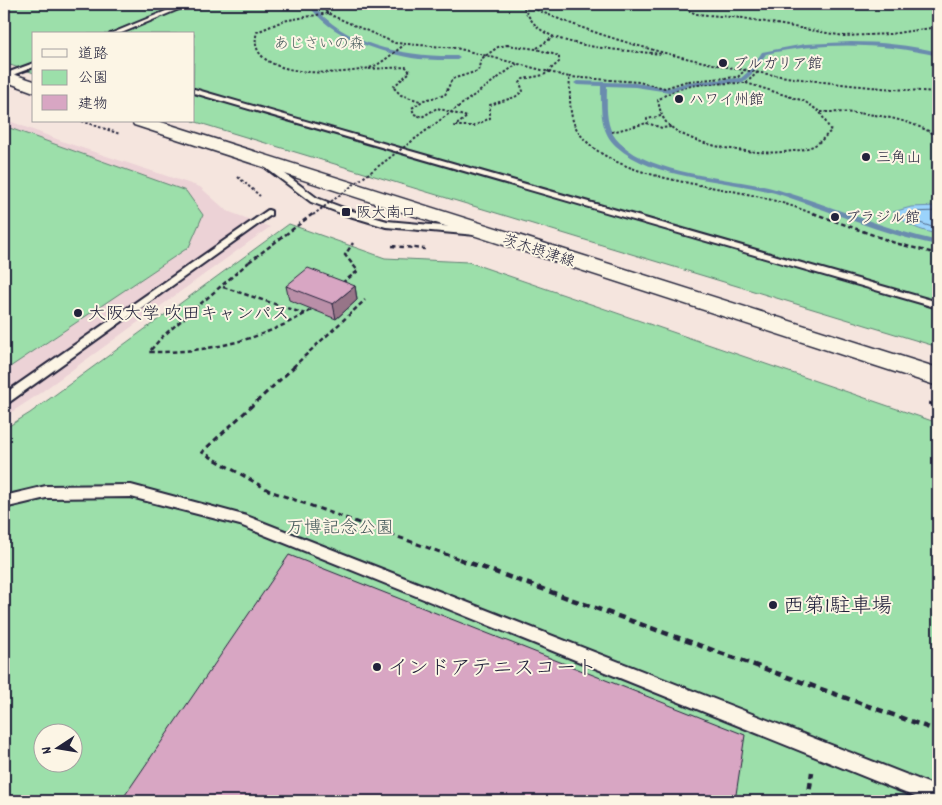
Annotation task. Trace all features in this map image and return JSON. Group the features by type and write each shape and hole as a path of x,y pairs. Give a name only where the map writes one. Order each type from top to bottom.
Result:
{"main road":[{"path":"4,76 32,86"},
{"name":"茨木摂津線","path":"134,129 258,158 483,233 938,377"}],"lane":[{"path":"118,32 188,4"},
{"path":"4,76 32,66"},
{"path":"195,91 938,305"},
{"path":"4,400 268,213"},
{"path":"4,502 46,492 131,491 242,520 938,797"}],"path":[{"path":"320,4 328,13 386,40 404,45 447,47 487,55 569,77 639,82 665,88 687,80 738,77 746,69"},
{"path":"523,4 540,30 553,37 633,52 671,54"},
{"path":"523,4 583,29 671,54 746,69 844,84 938,92"},
{"path":"676,4 696,14 743,18 850,36 890,34 938,27"},
{"path":"328,13 283,20 257,32 254,44 259,54 269,62 286,69 309,72 340,72 368,68 382,70 406,67 410,72 393,87 400,95 420,101"},
{"path":"536,48 553,37"},
{"path":"506,44 536,48 559,56 559,62 544,75 523,79 520,83 522,91 520,94 490,105 490,118 484,123 466,127 455,126 467,117 437,108 422,118 414,114 412,108 420,101 445,95 452,79 478,71 481,59 506,44"},
{"path":"368,68 404,45"},
{"path":"313,309 264,335 237,343 191,351 149,352 162,337 249,262 517,63"},
{"path":"746,83 759,71"},
{"path":"569,77 570,116 574,125 593,144 618,161 649,173 769,199 898,244 938,254"},
{"path":"746,83 804,101 820,112 831,131 815,146 793,151 773,152 727,149 695,140 671,126 661,116 658,100 664,94 695,85 746,83"},
{"path":"820,112 858,112 900,118 938,136"},
{"path":"647,123 647,119 661,116"},
{"path":"88,122 134,129"},
{"path":"612,132 647,123 662,128 671,126"},
{"path":"233,173 262,198"},
{"path":"302,215 312,218"},
{"path":"339,286 358,271 345,256 353,243"},
{"path":"386,244 428,249"},
{"path":"223,286 306,314"},
{"path":"365,300 202,452 270,491 938,731"},
{"path":"920,400 938,406"}],"shaded area":[{"name":"大阪大学 吹田キャンパス","path":"4,119 67,143 200,187 227,211 270,227 4,417"}],"green space":[{"name":"あじさいの森","path":"4,4 938,4 938,347 195,122 195,32 32,32 32,72 4,62"},
{"name":"大阪大学 吹田キャンパス","path":"4,126 186,191 203,215 189,247 4,371"},
{"name":"万博記念公園","path":"289,224 385,258 468,262 938,423 938,801 4,801 4,429 30,413"}],"water":[{"path":"938,206 938,234 914,227 893,212 911,207"}],"building":[{"path":"308,268 355,286 333,304 286,286"},
{"name":"インドアテニスコート","path":"289,555 745,735 735,801 121,801"}],"waterway":[{"path":"310,4 328,23 367,43 413,56 457,58"},
{"path":"577,83 635,85 669,90 688,84 743,80 752,71 764,53 828,44 851,43 898,46 938,54"},
{"path":"604,84 604,116 608,131 617,144 645,161 683,173 770,190 889,230 938,243"}],"place":[{"name":"ブルガリア館","path":"723,63"},
{"name":"ハワイ州館","path":"679,99"},
{"name":"三角山","path":"866,157"},
{"name":"阪大南口","path":"346,212"},
{"name":"ブラジル館","path":"835,217"},
{"name":"大阪大学 吹田キャンパス","path":"78,313"},
{"name":"西第1駐車場","path":"773,605"},
{"name":"インドアテニスコート","path":"377,667"}]}
